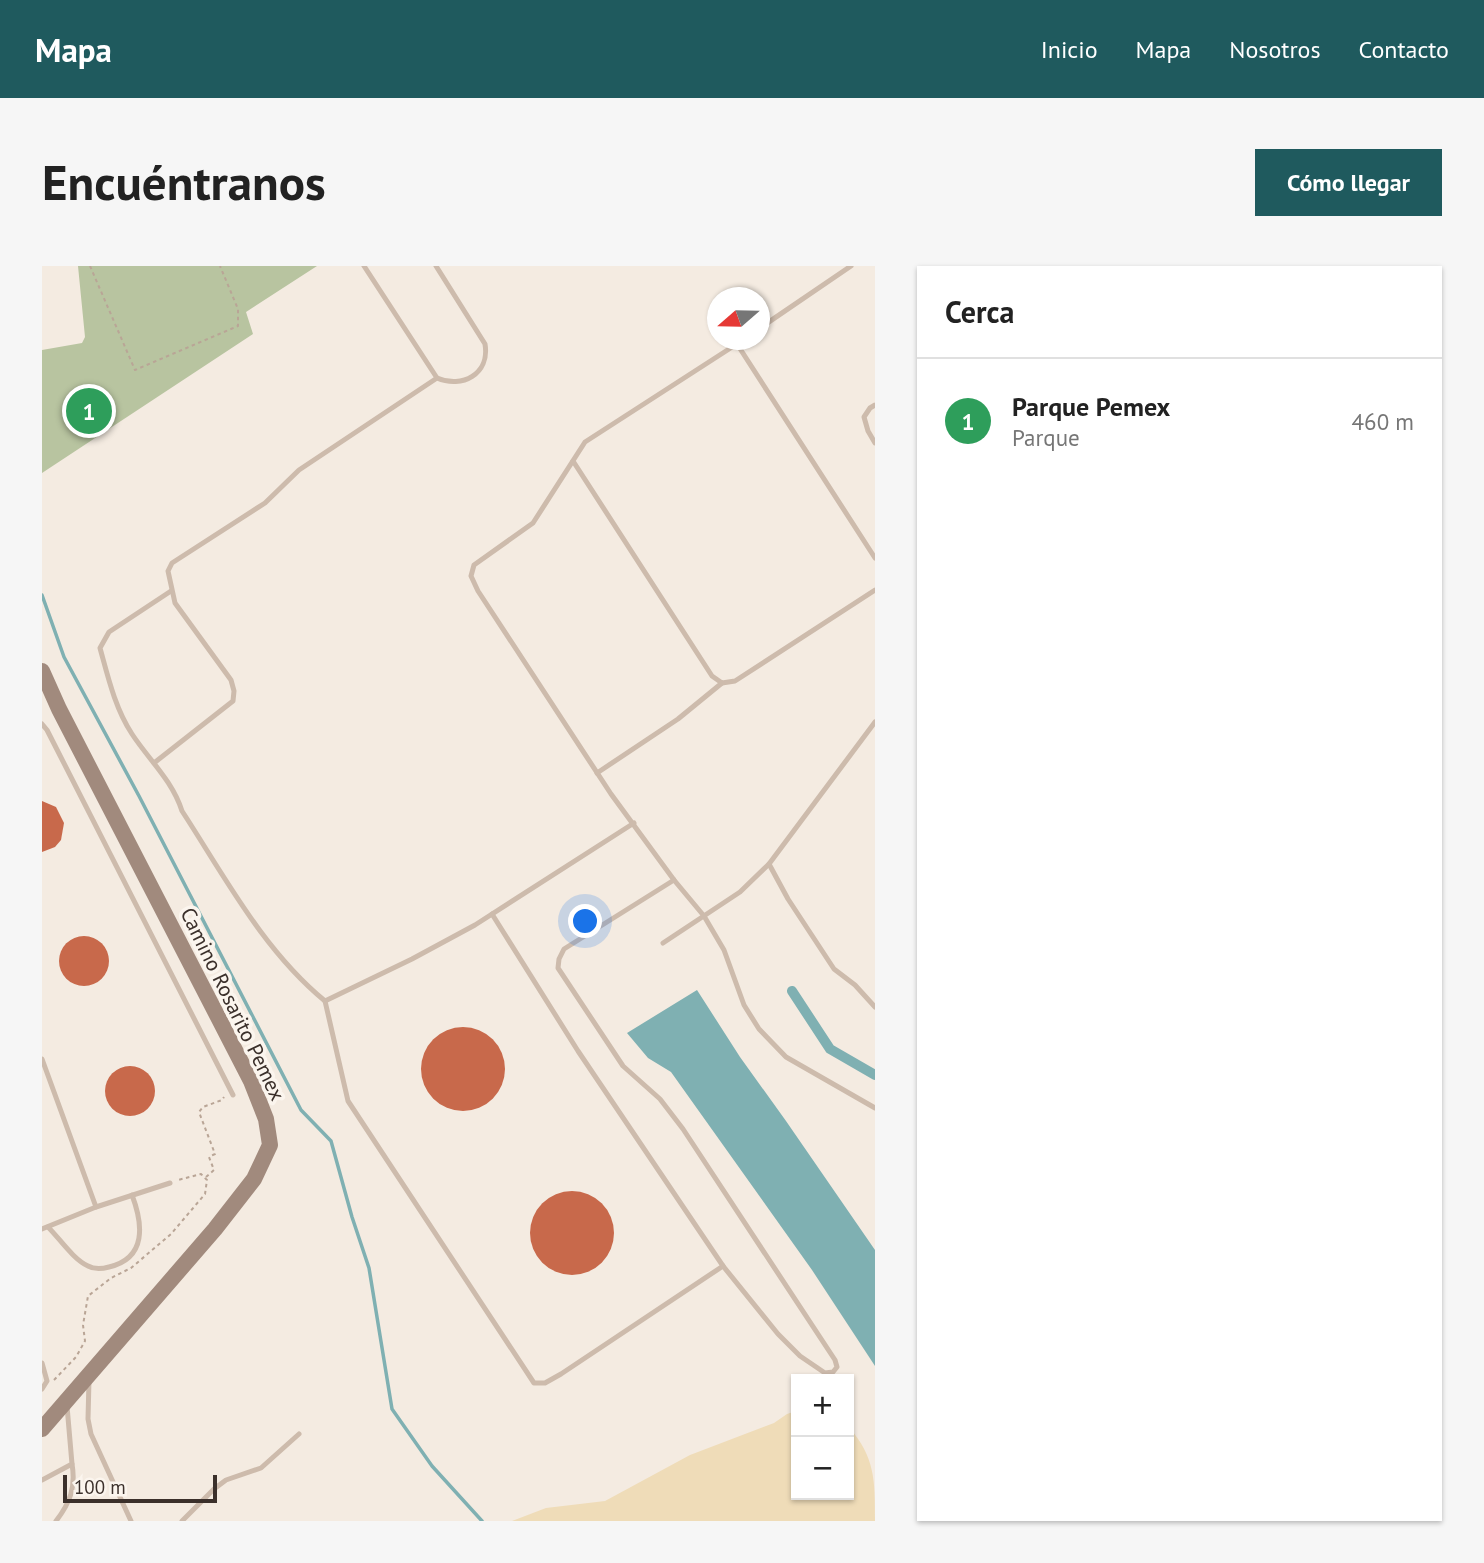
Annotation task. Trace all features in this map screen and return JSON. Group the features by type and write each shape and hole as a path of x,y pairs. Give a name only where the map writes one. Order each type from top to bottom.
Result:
{"street":[{"name":"Camino Rosarito Pemex","path":"42,671 59,709 251,1081 266,1119 270,1145 254,1179 215,1229 42,1429"}],"lane":[{"path":"364,266 437,378 449,383 465,380 478,372 487,356 485,344 436,266"},
{"path":"770,321 851,266"},
{"path":"727,350 585,442 533,523 474,565 471,576 478,591 597,773 674,880 705,916 724,950 744,1004 760,1029 786,1057 875,1108"},
{"path":"741,350 875,558"},
{"path":"154,763 233,701 234,691 231,680 175,603 168,571 172,563 265,502 299,471 437,378"},
{"path":"875,405 864,417 875,443"},
{"path":"572,461 712,676 723,683"},
{"path":"597,773 678,719 723,683 735,681 875,590"},
{"path":"171,591 109,632 100,648 122,717 176,793 181,811 265,939 293,973 324,1001 348,1101 534,1383 545,1383 561,1374 723,1266"},
{"path":"663,943 740,892 769,864 875,722"},
{"path":"42,724 233,1095"},
{"path":"324,1001 412,959 492,914 634,824"},
{"path":"769,864 788,899 834,969 855,985 875,1007"},
{"path":"492,914 578,1051 723,1266 778,1334 800,1356 825,1373 836,1370 835,1360 683,1129 660,1099 623,1066 558,968 564,949 674,880"},
{"path":"42,1059 96,1208"},
{"path":"132,1195 139,1213 135,1253 117,1265 99,1269 88,1267 45,1228 132,1195 170,1183"},
{"path":"42,1363 47,1381 42,1389"},
{"path":"89,1373 88,1419 91,1434 131,1521"},
{"path":"56,1521 72,1495 74,1481 66,1400"},
{"path":"182,1521 226,1480 261,1468 299,1434"},
{"path":"42,1480 72,1464"}],"path":[{"path":"90,266 135,370 238,326 238,309 220,266"},
{"path":"205,1178 214,1170 209,1157 215,1154 199,1112 203,1107 222,1100 229,1087"},
{"path":"47,1381 53,1381 76,1357 85,1341 83,1325 89,1296 111,1278 131,1268 171,1234 205,1194 208,1181 201,1174 170,1183"}],"green space":[{"path":"78,266 317,266 246,312 253,334 42,473 42,350 82,343 85,337"}],"sand":[{"path":"791,1413 791,1500 854,1500 854,1433 869,1459 872,1470 875,1521 512,1521 546,1508 605,1501 690,1455 774,1423"}],"water":[{"path":"697,990 740,1057 875,1250 875,1366 812,1270 671,1072 648,1058 627,1033"}],"building":[{"path":"42,801 56,807 64,823 61,840 55,847 42,852"},
{"path":"74,937 94,937 108,951 108,971 94,985 74,985 60,971 60,951"},
{"path":"463,1027 479,1030 493,1039 502,1053 505,1069 502,1085 493,1099 479,1108 463,1111 447,1108 433,1099 424,1085 421,1069 424,1053 433,1039 447,1030"},
{"path":"120,1067 140,1067 154,1081 154,1101 140,1115 120,1115 106,1101 106,1081"},
{"path":"572,1191 588,1194 602,1203 611,1217 614,1233 611,1249 602,1263 588,1272 572,1275 556,1272 542,1263 533,1249 530,1233 533,1217 542,1203 556,1194"}],"waterway":[{"path":"42,595 64,657 301,1110 331,1141 369,1268 392,1409 432,1466 482,1521"},
{"path":"792,991 830,1049 875,1075"}],"place":[{"name":"Parque Pemex","path":"89,411"}]}
